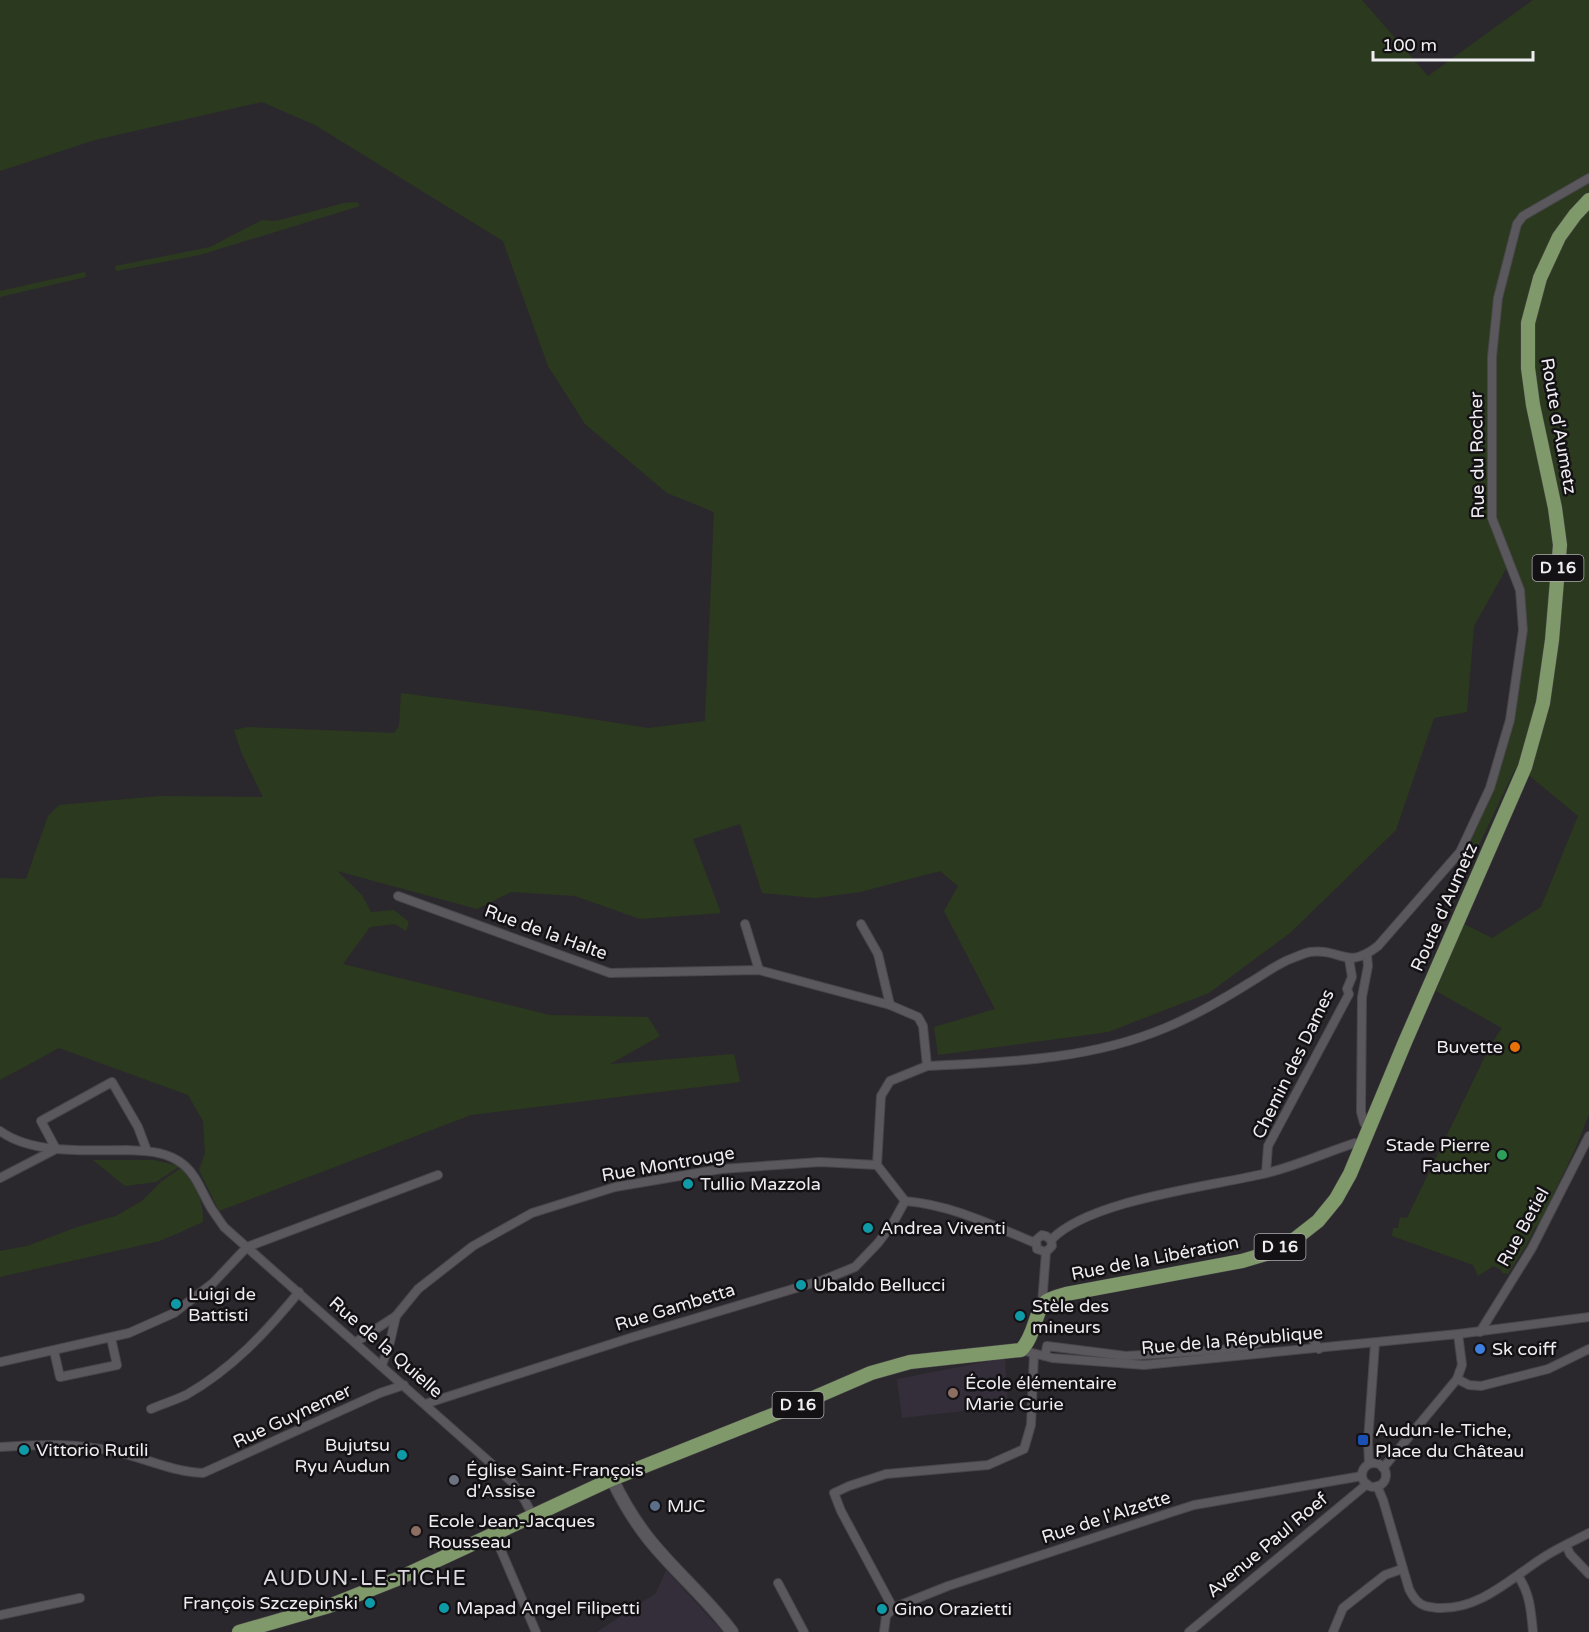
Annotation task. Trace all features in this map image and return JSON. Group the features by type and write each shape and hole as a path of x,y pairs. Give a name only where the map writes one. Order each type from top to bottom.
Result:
{"main road":[{"name":"Route d'Aumetz","path":"1405,1042 1525,767 1543,703 1552,640 1560,545 1556,508 1527,368 1528,323 1540,278 1559,237 1589,200"},
{"name":"Rue de la Libération","path":"1042,1304 1066,1293 1242,1261 1269,1253 1295,1239 1318,1221 1336,1199 1350,1174 1405,1042"},
{"path":"1028,1352 1029,1342 1042,1304"},
{"name":"D 16","path":"239,1632 338,1603 398,1579 612,1479 790,1408 870,1373 910,1362 1028,1352"},
{"path":"612,1479 622,1501 649,1539 732,1632"}],"street":[{"name":"Rue du Rocher","path":"1367,955 1378,946 1460,852 1490,788 1510,720 1523,630 1520,590 1492,518 1492,357 1498,298 1517,224 1523,216 1589,178"},
{"name":"Rue de la Halte","path":"399,896 610,973 759,970 890,1005 918,1017 923,1026 927,1066"},
{"path":"745,924 759,970"},
{"path":"861,924 878,954 890,1005"},
{"path":"1035,1243 962,1212 926,1203 905,1201 877,1165 881,1096 890,1081 927,1066 1018,1062 1116,1046 1164,1028 1211,1006 1290,959 1310,952 1349,959 1367,955 1368,966 1362,994 1361,1112 1364,1123 1370,1127"},
{"name":"Chemin des Dames","path":"1266,1173 1268,1146 1348,994 1347,989 1352,977 1349,959"},
{"path":"1348,994 1355,996 1362,994"},
{"path":"0,1178 56,1149 41,1121 112,1082 138,1127 147,1151"},
{"name":"Rue de la Quielle","path":"0,1131 38,1146 56,1149 147,1151 172,1157 184,1164 194,1175 224,1227 511,1480 533,1516"},
{"name":"Rue Betiel","path":"1480,1332 1532,1248 1589,1136"},
{"path":"1051,1240 1062,1229 1083,1218 1131,1202 1266,1173 1354,1143 1362,1147"},
{"name":"Rue Montrouge","path":"356,1342 396,1316 418,1289 473,1246 532,1213 615,1187 721,1170 820,1162 877,1165"},
{"path":"0,1362 129,1333 174,1313 213,1282 247,1247 438,1175"},
{"name":"Rue Gambetta","path":"425,1404 633,1337 823,1280 855,1267 878,1243 893,1223 905,1201"},
{"path":"1042,1304 1046,1252 1052,1246 1049,1237 1042,1235 1035,1243 1037,1250 1046,1252"},
{"path":"151,1409 185,1395 237,1360 265,1333 299,1292"},
{"name":"Rue Montrouge","path":"382,1365 396,1316"},
{"path":"1383,1467 1456,1379 1462,1365 1458,1334 1589,1317"},
{"path":"1045,1356 1047,1346 1126,1356 1156,1355 1246,1347 1265,1340 1300,1334 1310,1335 1318,1349"},
{"name":"Rue de la République","path":"1028,1352 1052,1358 1144,1365 1458,1334"},
{"path":"54,1351 60,1377 117,1365 111,1338"},
{"path":"1369,1464 1368,1442 1375,1343"},
{"path":"1456,1379 1469,1385 1481,1386 1548,1369 1589,1349"},
{"path":"884,1632 886,1616 893,1608 841,1511 834,1493 886,1474 988,1465 1023,1449 1031,1425 1028,1352"},
{"name":"Rue Guynemer","path":"0,1447 43,1444 82,1446 118,1452 193,1473 203,1473 405,1385"},
{"path":"1377,1486 1386,1476 1383,1467 1379,1464 1369,1464 1362,1471 1364,1480 1377,1486 1409,1589 1417,1602 1426,1607 1443,1608 1460,1605 1497,1591 1544,1557 1589,1533"},
{"name":"Rue de l'Alzette","path":"893,1608 948,1586 1194,1505 1364,1480"},
{"name":"Avenue Paul Roef","path":"1189,1632 1364,1480"},
{"path":"494,1534 536,1632"},
{"path":"1566,1545 1570,1554 1589,1574"},
{"path":"1333,1632 1342,1608 1385,1575 1402,1569"},
{"path":"1518,1576 1526,1587 1529,1597 1533,1632"},
{"path":"778,1583 804,1632"},
{"path":"0,1615 80,1598"}],"shaded area":[{"name":"École élémentaire Marie Curie","path":"1005,1358 1008,1406 902,1418 897,1379"},
{"path":"666,1570 723,1632 597,1632 656,1593"}],"green space":[{"path":"0,0 1362,0 1428,76 1533,0 1589,0 1589,1114 1538,1227 1536,1226 1508,1274 1502,1273 1493,1266 1478,1276 1473,1265 1392,1236 1393,1228 1398,1228 1400,1217 1407,1218 1490,1046 1502,1028 1436,991 1464,924 1492,938 1541,907 1578,816 1531,777 1515,769 1456,894 1448,889 1494,790 1514,721 1528,629 1523,588 1511,560 1474,626 1467,712 1434,718 1396,830 1290,933 1209,993 1108,1032 938,1055 934,1027 995,1009 944,911 958,886 940,871 860,892 815,898 762,893 740,824 693,839 721,913 640,919 575,896 511,892 477,909 337,871 362,895 371,912 394,910 409,922 406,931 395,924 370,927 343,964 550,1015 648,1017 660,1036 610,1064 734,1054 740,1082 471,1115 219,1211 199,1170 205,1153 203,1121 188,1095 59,1048 0,1080 0,878 26,879 48,816 59,805 160,796 263,797 242,754 234,730 248,727 394,733 399,726 401,693 648,728 705,721 714,512 667,493 585,424 548,366 503,241 315,125 262,102 95,140 0,171"},
{"path":"357,202 360,206 200,255 116,271 115,266 210,247 262,220 276,221 344,203"},
{"path":"85,272 86,277 0,297 0,291"},
{"path":"93,1160 154,1160 180,1166 156,1182 125,1186"},
{"path":"181,1168 198,1193 203,1222 160,1241 0,1277 0,1251 27,1246 77,1227 116,1216 142,1201 162,1181"}],"place":[{"name":"Buvette","path":"1515,1047"},
{"name":"Stade Pierre Faucher","path":"1502,1155"},
{"name":"Tullio Mazzola","path":"688,1184"},
{"name":"Andrea Viventi","path":"868,1228"},
{"name":"Ubaldo Bellucci","path":"801,1285"},
{"name":"Luigi de Battisti","path":"176,1304"},
{"name":"Stèle des mineurs","path":"1020,1316"},
{"name":"Sk coiff","path":"1480,1349"},
{"name":"École élémentaire Marie Curie","path":"953,1393"},
{"name":"Audun-le-Tiche, Place du Château","path":"1363,1440"},
{"name":"Vittorio Rutili","path":"24,1450"},
{"name":"Bujutsu Ryu Audun","path":"402,1455"},
{"name":"Église Saint-François d'Assise","path":"454,1480"},
{"name":"MJC","path":"655,1506"},
{"name":"Ecole Jean-Jacques Rousseau","path":"416,1531"},
{"name":"François Szczepinski","path":"370,1603"},
{"name":"Mapad Angel Filipetti","path":"444,1608"},
{"name":"Gino Orazietti","path":"882,1609"}],"district":[{"name":"AUDUN-LE-TICHE","path":"365,1578"}]}
